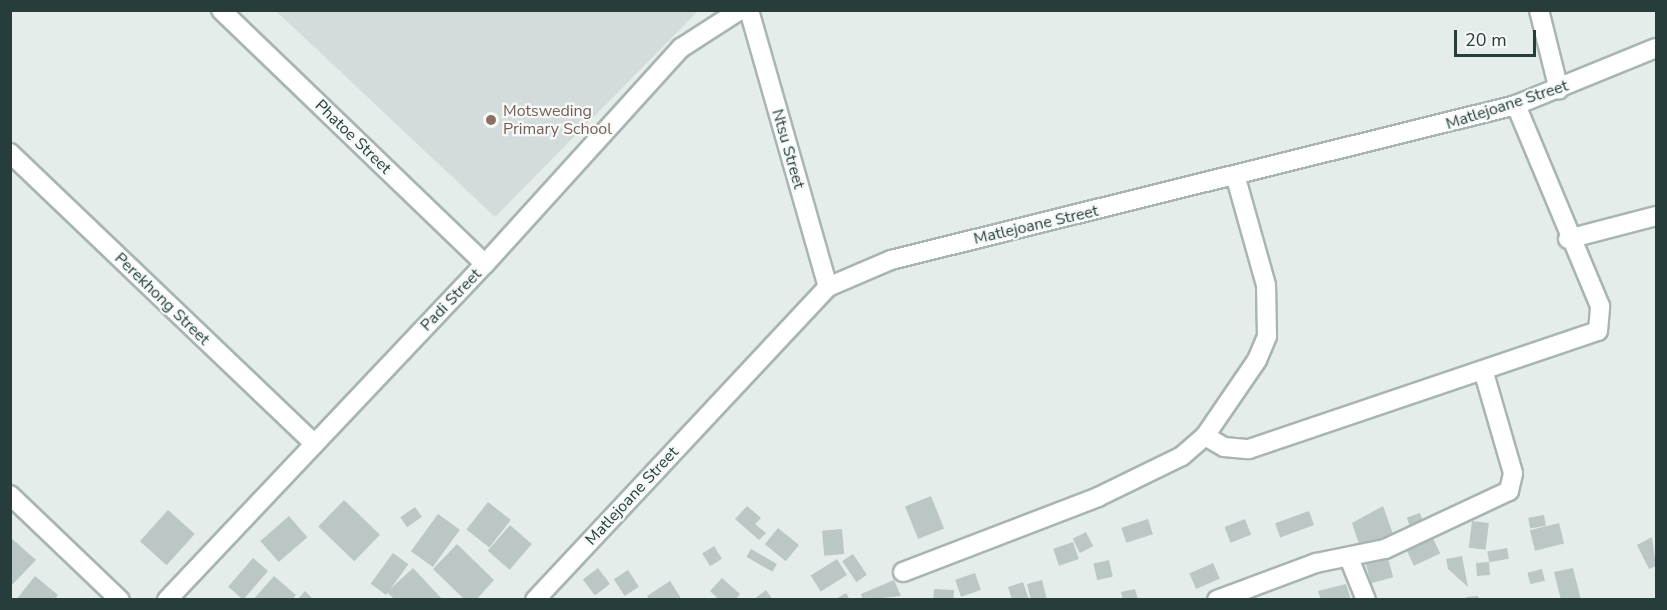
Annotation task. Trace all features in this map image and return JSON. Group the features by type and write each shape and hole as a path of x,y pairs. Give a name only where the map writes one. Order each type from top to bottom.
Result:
{"street":[{"name":"Phatoe Street","path":"221,10 485,264"},
{"name":"Padi Street","path":"167,600 485,264 681,48 740,10"},
{"name":"Ntsu Street","path":"749,10 828,288"},
{"path":"1539,10 1559,90"},
{"name":"Matlejoane Street","path":"535,600 828,288 891,260 1236,178 1516,105 1559,90 1656,48"},
{"path":"1205,436 1224,447 1249,448 1484,373 1598,331 1600,306 1568,239 1516,105"},
{"name":"Perekhong Street","path":"10,153 314,444"},
{"path":"903,572 1098,497 1182,456 1205,436 1257,360 1267,336 1266,285 1236,178"},
{"path":"1568,239 1656,216"},
{"path":"1217,600 1316,563 1385,549 1513,486 1484,373"},
{"path":"10,495 120,600"},
{"path":"1349,558 1366,600"}],"shaded area":[{"name":"Motsweding Primary School","path":"276,11 698,11 495,217"}],"building":[{"path":"931,496 944,528 918,539 905,506"},
{"path":"344,500 380,535 354,561 318,527"},
{"path":"488,502 511,520 489,547 466,530"},
{"path":"747,506 761,518 755,524 766,533 759,540 735,519"},
{"path":"1383,506 1393,534 1360,547 1352,523"},
{"path":"415,507 422,517 407,527 400,517"},
{"path":"168,510 195,534 167,565 140,541"},
{"path":"1309,511 1314,525 1280,537 1275,523"},
{"path":"1420,513 1426,530 1413,535 1407,518"},
{"path":"438,514 460,530 433,567 411,551"},
{"path":"1544,515 1546,526 1530,529 1528,518"},
{"path":"289,516 307,537 279,562 260,541"},
{"path":"1148,519 1153,534 1126,543 1121,528"},
{"path":"1245,519 1251,535 1231,543 1224,527"},
{"path":"1472,521 1489,523 1486,550 1469,548"},
{"path":"1559,523 1564,543 1535,551 1530,530"},
{"path":"510,525 532,544 510,570 488,551"},
{"path":"778,528 799,545 786,561 765,544"},
{"path":"842,529 844,554 824,556 822,531"},
{"path":"1086,532 1093,546 1080,553 1073,539"},
{"path":"10,537 36,560 10,587"},
{"path":"1652,537 1656,566 1649,569 1637,545"},
{"path":"1433,538 1440,553 1414,566 1407,550"},
{"path":"1073,542 1079,559 1059,566 1053,549"},
{"path":"457,544 494,580 476,600 465,600 433,569"},
{"path":"714,546 722,559 710,566 702,553"},
{"path":"1507,548 1509,559 1489,562 1487,551"},
{"path":"751,549 777,564 772,572 746,557"},
{"path":"393,553 408,564 386,595 371,584"},
{"path":"853,554 867,575 856,582 842,561"},
{"path":"1462,556 1468,587 1448,569 1446,559"},
{"path":"253,558 268,571 243,600 228,587"},
{"path":"1388,558 1393,577 1371,583 1366,564"},
{"path":"837,559 847,575 821,592 811,575"},
{"path":"1109,560 1113,577 1097,580 1093,564"},
{"path":"1489,562 1490,575 1477,576 1476,563"},
{"path":"1213,563 1220,579 1196,589 1189,574"},
{"path":"413,568 443,600 395,600 387,592"},
{"path":"598,568 610,584 595,595 583,579"},
{"path":"1573,568 1581,600 1561,600 1554,572"},
{"path":"1542,569 1545,581 1530,584 1527,573"},
{"path":"628,570 639,587 625,596 614,579"},
{"path":"975,573 981,590 961,597 955,580"},
{"path":"35,576 58,595 54,600 16,600"},
{"path":"274,576 296,595 292,600 253,600"},
{"path":"722,578 740,594 735,600 719,600 710,591"},
{"path":"894,580 901,596 863,600 861,594"},
{"path":"1042,580 1047,600 1031,600 1027,584"},
{"path":"670,581 682,600 649,600 647,596"},
{"path":"1023,582 1029,600 1012,600 1008,587"},
{"path":"1346,584 1351,600 1321,600 1318,591"},
{"path":"934,589 954,590 953,600 933,600"},
{"path":"1135,589 1138,600 1123,600 1121,592"},
{"path":"766,590 773,600 753,600"},
{"path":"305,591 314,600 297,600"},
{"path":"846,593 850,600 834,600"},
{"path":"1478,596 1479,600 1466,600 1466,597"}],"place":[{"name":"Motsweding Primary School","path":"491,120"}]}
